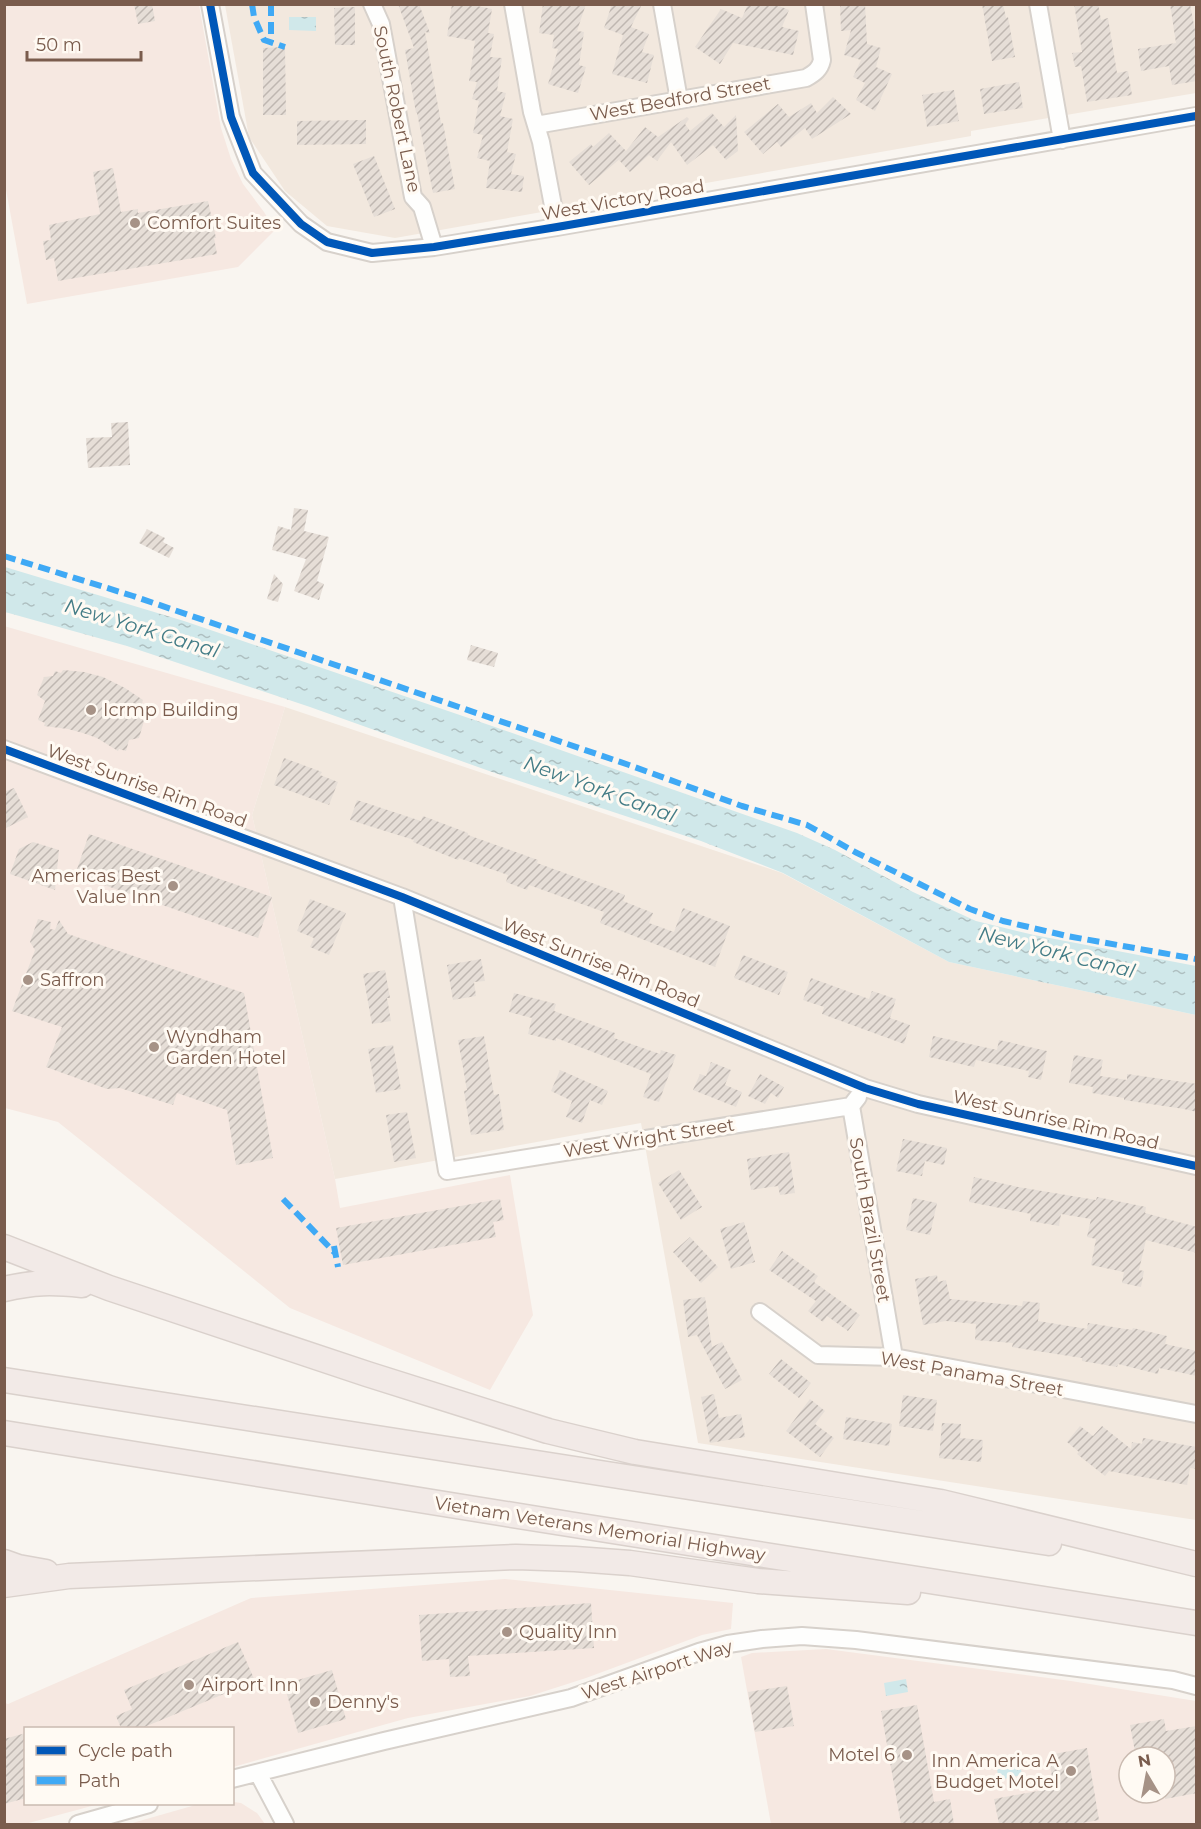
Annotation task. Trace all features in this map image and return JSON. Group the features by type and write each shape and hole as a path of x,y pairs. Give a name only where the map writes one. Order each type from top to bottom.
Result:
{"highway":[{"path":"4,1247 109,1288 367,1374 569,1437 635,1452 941,1503 1197,1565"},
{"path":"4,1289 50,1282 109,1288"},
{"path":"4,1380 1197,1565"},
{"name":"Vietnam Veterans Memorial Highway","path":"4,1432 1197,1623"},
{"path":"4,1585 69,1576 528,1557 630,1563 758,1581 1075,1604"},
{"path":"4,1562 18,1567 69,1576"}],"street":[{"name":"West Victory Road","path":"210,4 231,117 253,173 301,224 327,242 372,253 434,247 557,227 1197,117"},
{"name":"South Robert Lane","path":"372,4 381,24 413,197 422,207 434,247"},
{"path":"513,4 532,112 541,142 557,227"},
{"path":"662,4 679,100"},
{"name":"West Bedford Street","path":"536,125 806,78 820,67 822,52 814,4"},
{"path":"1038,4 1062,140"},
{"name":"West Sunrise Rim Road","path":"4,749 402,897 865,1088 918,1104 1197,1166"},
{"name":"West Wright Street","path":"402,897 447,1171 851,1106"},
{"path":"851,1106 865,1088"},
{"name":"South Brazil Street","path":"851,1106 894,1357"},
{"name":"West Panama Street","path":"760,1312 818,1355 894,1357 1197,1414"},
{"name":"West Airport Way","path":"234,1779 571,1698 699,1652 728,1644 762,1639 802,1636 856,1640 1173,1680 1197,1686"},
{"path":"258,1773 285,1824"},
{"path":"78,1824 142,1805"}],"shaded area":[{"path":"4,5 199,5 221,128 231,159 243,184 275,230 238,267 27,304 5,184"},
{"path":"225,5 1196,5 1196,93 971,131 971,136 395,238 327,226 285,191 249,137"},
{"path":"4,626 285,707 252,815 340,1208 510,1175 533,1315 490,1390 290,1308 58,1122 5,1108"},
{"path":"285,707 782,873 949,962 1196,1015 1196,1520 698,1443 641,1123 335,1179 252,815"},
{"path":"505,1579 733,1603 731,1629 702,1635 586,1678 530,1696 408,1718 234,1767 234,1727 24,1727 24,1805 95,1805 25,1824 5,1824 5,1703 8,1704 251,1598"},
{"path":"826,1649 1071,1681 1196,1701 1196,1824 771,1824 741,1657 752,1653"},
{"path":"234,1802 241,1803 257,1813 265,1824 129,1824 196,1805 234,1805"}],"water":[{"path":"289,17 316,17 316,31 289,30"},
{"name":"New York Canal","path":"5,567 184,621 797,833 976,921 1034,935 1196,966 1196,1015 949,962 783,873 701,841 492,772 310,707 127,646 5,612"},
{"path":"906,1679 908,1692 886,1696 884,1683"},
{"path":"1020,1764 1022,1775 999,1780 997,1769"}],"building":[{"path":"134,4 152,4 155,21 138,24"},
{"path":"398,4 419,4 430,33 425,32 455,189 433,193 405,50 414,48"},
{"path":"452,4 467,4 492,9 488,33 494,34 490,57 502,58 497,91 506,93 500,116 513,119 507,152 516,154 511,174 524,176 522,192 486,188 490,161 477,158 483,135 473,133 479,101 472,99 477,82 469,81 475,41 447,36"},
{"path":"543,4 586,4 577,31 584,32 579,65 586,67 578,93 548,84 558,49 552,48 554,35 539,33"},
{"path":"612,4 642,4 631,27 649,34 642,52 654,55 647,83 612,74 623,35 604,28"},
{"path":"748,4 774,4 789,10 782,27 799,31 793,55 733,43 720,64 695,47 721,9 742,18"},
{"path":"840,4 865,4 867,44 881,48 876,67 892,74 875,111 856,100 865,83 853,77 861,60 844,55 851,30 841,31"},
{"path":"982,4 1003,4 1006,18 1008,17 1015,57 992,61"},
{"path":"1074,4 1098,4 1101,20 1108,18 1117,73 1128,71 1132,95 1087,102 1081,66 1075,67 1072,53 1082,52"},
{"path":"1170,4 1190,4 1197,41 1197,81 1172,85 1169,66 1141,71 1138,49 1176,43"},
{"path":"355,7 355,45 335,45 334,8"},
{"path":"285,47 286,115 263,115 263,48"},
{"path":"1019,82 1023,108 984,114 980,89"},
{"path":"954,90 959,121 927,127 922,95"},
{"path":"833,97 851,114 812,139 805,128 781,147 777,142 763,154 744,132 778,104 789,117 811,103 817,113"},
{"path":"712,113 724,127 736,115 738,151 726,160 713,145 687,165 671,142 657,161 649,155 630,172 619,160 621,158 589,185 569,162 591,144 593,147 609,133 626,151 645,127 658,137 687,117 689,119 685,124 690,131"},
{"path":"366,120 366,144 297,145 297,121"},
{"path":"374,156 395,209 374,217 353,164"},
{"name":"Comfort Suites","path":"113,168 121,212 138,209 138,213 208,201 217,254 58,281 54,258 46,260 43,241 51,240 49,225 100,214 93,172"},
{"path":"128,422 130,465 88,468 86,438 112,437 111,423"},
{"path":"294,508 308,510 304,531 329,537 317,581 324,584 319,600 294,591 306,559 272,550 278,526 291,530"},
{"path":"147,529 165,538 163,542 174,548 169,558 139,543"},
{"path":"274,574 283,584 278,602 267,599"},
{"path":"471,645 498,653 494,667 467,660"},
{"name":"Icrmp Building","path":"63,670 103,677 143,700 138,715 144,721 139,738 129,740 126,751 119,749 118,751 97,738 83,733 44,726 45,723 38,720 45,701 37,695 44,677 53,676 55,671 61,673"},
{"path":"284,758 322,772 320,775 338,782 329,805 274,785"},
{"path":"14,788 28,817 4,829 4,792"},
{"path":"357,800 421,821 423,816 538,860 537,863 625,895 623,901 653,913 649,923 674,932 683,908 730,926 715,967 600,923 604,912 529,885 527,890 506,882 508,875 459,858 458,860 413,842 414,840 350,820"},
{"name":"Americas Best Value Inn","path":"89,834 272,897 258,938 75,875"},
{"path":"33,842 59,850 55,890 10,874 19,849"},
{"path":"310,899 346,913 329,955 310,947 314,938 297,931"},
{"name":"Wyndham Garden Hotel","path":"38,919 51,922 50,929 55,930 59,920 68,934 244,993 273,1158 236,1165 227,1110 177,1093 173,1105 120,1088 107,1089 46,1067 62,1027 12,1011 35,950 30,942"},
{"path":"743,955 788,972 779,995 734,978"},
{"path":"481,959 485,981 474,982 476,996 453,1000 447,965"},
{"path":"385,970 391,1021 372,1024 363,974"},
{"path":"811,978 869,999 872,991 896,999 890,1018 910,1025 904,1044 822,1014 824,1007 803,1000"},
{"path":"514,993 556,1004 554,1011 615,1033 614,1038 660,1054 661,1050 676,1055 659,1102 643,1097 651,1074 556,1038 556,1041 528,1034 532,1018 509,1012"},
{"path":"484,1036 494,1095 499,1094 504,1130 471,1135 464,1091 467,1090 458,1040"},
{"path":"933,1036 997,1050 999,1040 1047,1051 1041,1080 1028,1077 1029,1071 976,1060 974,1067 929,1057"},
{"path":"393,1045 401,1089 376,1093 368,1049"},
{"path":"1074,1055 1103,1060 1100,1076 1127,1080 1127,1074 1197,1084 1197,1112 1092,1093 1093,1087 1069,1083"},
{"path":"711,1062 731,1070 725,1085 742,1092 736,1107 693,1090 700,1074 706,1076"},
{"path":"560,1070 608,1091 602,1105 590,1100 582,1123 566,1117 572,1101 551,1091"},
{"path":"760,1074 784,1087 778,1098 771,1093 765,1104 748,1096"},
{"path":"407,1112 416,1158 394,1162 386,1115"},
{"path":"903,1139 947,1148 944,1165 925,1161 922,1176 896,1171"},
{"path":"789,1152 795,1193 780,1195 778,1186 751,1190 747,1159"},
{"path":"679,1170 702,1207 681,1220 658,1183"},
{"path":"974,1177 1018,1187 1096,1200 1097,1197 1146,1207 1145,1213 1197,1227 1197,1253 1146,1240 1139,1270 1144,1271 1141,1287 1122,1283 1124,1272 1091,1265 1096,1239 1087,1237 1091,1219 1061,1214 1059,1226 1030,1221 1031,1214 969,1202"},
{"path":"913,1198 937,1203 930,1235 906,1230"},
{"path":"500,1199 504,1220 493,1222 496,1237 343,1265 336,1228"},
{"path":"744,1222 755,1262 731,1269 720,1229"},
{"path":"690,1237 718,1267 701,1283 673,1252"},
{"path":"782,1251 818,1276 814,1282 860,1315 848,1331 827,1316 823,1322 808,1311 816,1301 769,1270"},
{"path":"937,1275 938,1282 946,1280 950,1299 1022,1306 1023,1301 1040,1303 1038,1321 1087,1329 1088,1323 1132,1330 1133,1328 1167,1336 1165,1344 1197,1351 1197,1376 1159,1368 1158,1374 1118,1364 1117,1367 1082,1361 1082,1358 1012,1347 1013,1343 975,1340 976,1324 946,1321 923,1325 915,1279"},
{"path":"705,1297 712,1347 722,1342 742,1380 725,1389 697,1335 688,1337 683,1300"},
{"path":"781,1359 811,1383 799,1398 769,1374"},
{"path":"714,1394 719,1418 741,1414 745,1437 710,1443 701,1397"},
{"path":"903,1395 937,1400 933,1431 899,1426"},
{"path":"810,1399 825,1411 815,1424 834,1438 820,1457 786,1431"},
{"path":"846,1417 892,1424 889,1446 843,1439"},
{"path":"942,1423 961,1424 960,1438 983,1440 981,1462 939,1458"},
{"path":"1080,1426 1093,1436 1102,1426 1131,1449 1132,1442 1142,1444 1143,1438 1197,1447 1197,1469 1190,1468 1187,1485 1109,1471 1105,1476 1077,1454 1079,1452 1067,1442"},
{"name":"Quality Inn","path":"591,1603 594,1648 468,1656 470,1676 450,1677 449,1659 422,1661 419,1615"},
{"name":"Airport Inn","path":"238,1642 255,1681 144,1727 121,1727 116,1716 132,1709 124,1690"},
{"name":"Denny's","path":"332,1670 346,1719 298,1733 284,1684"},
{"path":"787,1686 794,1726 755,1732 748,1692"},
{"name":"Motel 6","path":"917,1705 934,1802 950,1799 954,1824 901,1824 881,1711"},
{"path":"1164,1719 1166,1731 1197,1726 1197,1793 1177,1797 1177,1745 1134,1745 1130,1725"},
{"path":"24,1734 24,1799 4,1804 4,1739"},
{"name":"Inn America A Budget Motel","path":"1087,1748 1099,1820 1076,1824 999,1824 994,1799 1054,1788 1048,1755"}],"marked path":[{"path":"252,4 254,17 264,40 285,47"},
{"path":"271,4 271,42"},
{"path":"4,556 133,596 629,765 742,806 807,825 855,852 970,909 1003,921 1067,936 1196,959"},
{"path":"283,1199 335,1253"},
{"path":"334,1246 338,1267"}],"cycle path":[{"path":"210,4 231,117 253,173 301,224 327,242 372,253 434,247 557,227 1196,116"},
{"path":"4,749 402,897 865,1088 918,1104 1196,1166"}],"place":[{"name":"Comfort Suites","path":"135,223"},
{"name":"Icrmp Building","path":"91,710"},
{"name":"Americas Best Value Inn","path":"173,886"},
{"name":"Saffron","path":"28,980"},
{"name":"Wyndham Garden Hotel","path":"154,1047"},
{"name":"Quality Inn","path":"507,1632"},
{"name":"Airport Inn","path":"189,1685"},
{"name":"Denny's","path":"315,1702"},
{"name":"Motel 6","path":"907,1755"},
{"name":"Inn America A Budget Motel","path":"1071,1771"}]}
